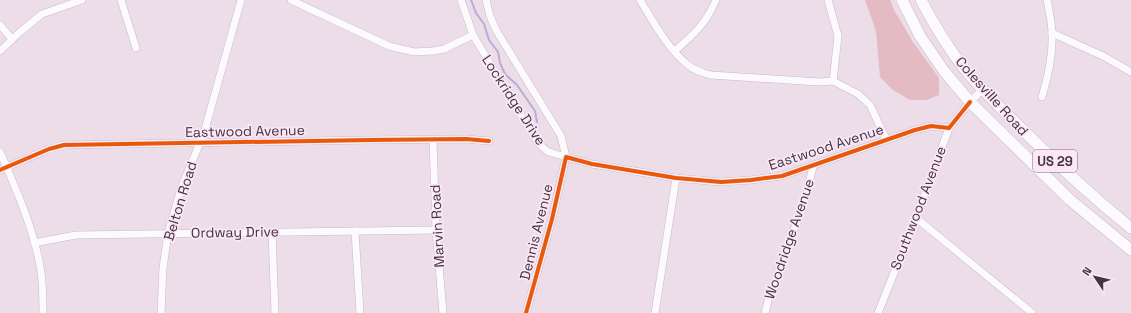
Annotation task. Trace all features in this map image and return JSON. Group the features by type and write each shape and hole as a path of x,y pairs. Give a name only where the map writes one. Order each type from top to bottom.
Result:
{"highway":[{"name":"Colesville Road","path":"902,0 920,36 944,72 970,102 1069,199 1131,250"},
{"name":"Colesville Road","path":"921,0 949,47 964,68 983,89 1070,176 1105,208 1131,228"}],"street":[{"path":"0,51 42,14 82,0"},
{"path":"120,0 136,48"},
{"name":"Belton Road","path":"161,313 163,268 168,233 182,186 199,143 216,90 241,0"},
{"path":"291,0 389,46 414,52 444,49 473,35"},
{"name":"Lockridge Drive","path":"461,0 473,35 538,143 547,151 566,157"},
{"name":"Lockridge Drive","path":"486,0 490,16 496,30 561,136 566,157"},
{"path":"640,0 675,51 688,66 702,73 711,75 819,82 833,81 858,94 870,105 886,139"},
{"path":"675,51 699,29 710,14 716,0"},
{"path":"828,0 838,36 833,81"},
{"path":"1042,98 1050,68 1052,33 1047,0"},
{"path":"0,25 12,39"},
{"path":"1052,33 1103,56 1131,72"},
{"name":"Southwood Avenue","path":"878,313 916,218 949,128 970,102 983,89"},
{"name":"Eastwood Avenue","path":"566,157 592,164 676,178 721,182 751,180 782,176 886,139 930,126 949,128"},
{"name":"Eastwood Avenue","path":"3,169 49,149 64,145 466,139 489,141"},
{"name":"Marvin Road","path":"433,140 436,230 443,313"},
{"path":"0,152 3,169 26,214 34,243 40,267 43,313"},
{"name":"Dennis Avenue","path":"526,313 552,219 566,157"},
{"name":"Woodridge Avenue","path":"764,313 806,197 813,166"},
{"path":"655,313 676,178"},
{"path":"916,218 1032,313"},
{"name":"Ordway Drive","path":"34,243 76,235 436,230"},
{"path":"355,231 360,313"},
{"path":"272,232 275,313"}],"shaded area":[{"path":"865,0 890,0 894,10 913,42 939,78 939,95 926,100 910,100 893,90 880,77 876,31"}],"waterway":[{"path":"471,0 476,13 484,24 489,40 498,52 500,63 505,74 517,85 535,111 537,122"}],"cycle path":[{"path":"526,313 552,219 566,157 592,164 676,178 721,182 782,176 915,130 931,126 949,128 970,102"},
{"path":"0,170 49,149 64,145 466,139 489,141"}]}
